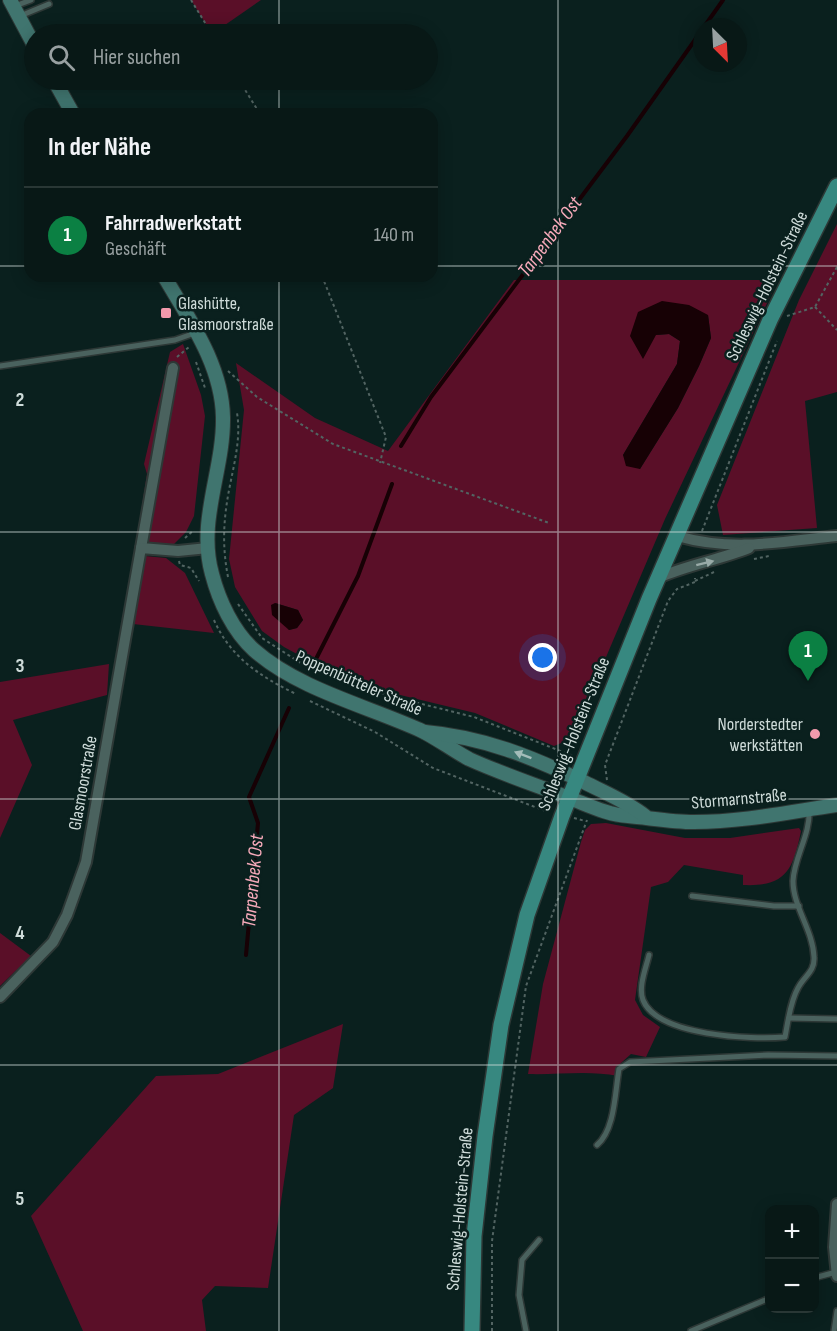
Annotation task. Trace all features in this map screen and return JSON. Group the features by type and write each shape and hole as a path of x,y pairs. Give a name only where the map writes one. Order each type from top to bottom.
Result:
{"main road":[{"path":"14,8 24,26"},
{"path":"60,90 70,108"},
{"name":"Schleswig-Holstein-Straße","path":"472,1331 474,1236 501,1025 527,915 569,798 658,578 770,320 837,186"},
{"name":"Poppenbütteler Straße","path":"167,282 197,333 213,369 223,418 208,518 208,548 212,574 227,612 253,649 298,679 423,731 469,759 569,798"},
{"name":"Poppenbütteler Straße","path":"423,731 476,738 546,764 577,779"},
{"name":"Stormarnstraße","path":"577,779 625,801 645,816"},
{"name":"Stormarnstraße","path":"569,798 596,808 629,816 695,822 751,819 837,805"}],"street":[{"name":"Glasmoorstraße","path":"0,997 53,942 67,915 86,862 172,368"},
{"path":"676,536 699,542 752,546 837,536"},
{"path":"658,578 724,558 752,546"},
{"path":"141,548 173,551 208,548"},
{"path":"836,1274 837,1204"}],"lane":[{"path":"14,8 31,0"},
{"path":"14,8 49,4"},
{"path":"0,366 174,340 197,333"},
{"path":"649,955 643,978 642,999 649,1010 685,1029 754,1040 784,1037 797,988 811,972 814,960 810,935 799,906 793,880 806,836 809,809"},
{"path":"692,896 774,906 799,906"},
{"path":"789,1018 837,1019"},
{"path":"597,1146 605,1138 609,1127 619,1069 630,1062 768,1055 837,1056"},
{"path":"526,1331 519,1295 522,1260 539,1240"},
{"path":"819,1277 836,1274"},
{"path":"691,1331 765,1300"},
{"path":"834,1331 837,1311"}],"path":[{"path":"191,0 206,24"},
{"path":"245,90 256,108"},
{"path":"770,320 815,307 837,267"},
{"path":"324,282 386,437 380,463"},
{"path":"815,307 837,330"},
{"path":"787,316 791,308"},
{"path":"699,542 778,338"},
{"path":"172,368 176,359 190,346"},
{"path":"213,369 230,372 257,397 333,444 549,524"},
{"path":"743,561 776,555"},
{"path":"694,582 695,566"},
{"path":"603,792 607,780 605,765 668,601 677,589 723,568"},
{"path":"227,572 228,580"},
{"path":"237,602 262,638 299,662 329,676 394,697 474,717 567,752 605,774"},
{"path":"492,1331 492,1241 526,986 585,821 593,818 596,808"}],"shaded area":[{"path":"191,0 261,0 226,24 206,24"},
{"path":"837,224 837,392 805,401 817,528 723,535 717,505 799,300"},
{"path":"514,280 778,280 665,519 571,739 554,746 475,713 396,694 330,672 284,647 262,631 235,587 229,559 244,410 236,363 315,418 388,451","holes":["708,315 711,338 699,366 678,408 640,469 623,455 677,364 680,341 669,334 656,335","275,603 298,610 303,620 297,628 289,630"]},
{"path":"662,301 689,305 708,315 711,338 678,408 640,469 626,466 623,455 677,364 680,341 669,334 656,335 643,359 630,336 638,312"},
{"path":"183,344 201,395 205,416 194,516 186,532 173,545 136,543 147,474 144,464 170,352"},
{"path":"145,556 166,558 185,573 214,633 133,624"},
{"path":"275,603 298,610 303,620 297,628 289,630 272,615 271,605"},
{"path":"109,664 107,695 13,720 32,765 0,838 0,682"},
{"path":"606,823 685,838 730,838 799,828 801,831 790,866 778,879 769,883 743,885 743,875 684,865 668,882 651,887 635,1000 643,1015 660,1027 646,1057 631,1054 621,1063 618,1076 584,1073 528,1074 543,984 581,842 585,830 591,824"},
{"path":"0,933 31,956 0,986"},
{"path":"343,1024 333,1088 294,1115 268,1288 215,1286 202,1300 206,1331 83,1331 31,1216 156,1076 218,1074"}],"waterway":[{"name":"Tarpenbek Ost","path":"710,18 723,0"},
{"name":"Tarpenbek Ost","path":"401,446 431,397 627,136 693,43"},
{"name":"Tarpenbek Ost","path":"317,657 358,576 392,484"},
{"name":"Tarpenbek Ost","path":"246,955 258,823 249,797 289,708"}],"place":[{"name":"Glashütte, Glasmoorstraße","path":"166,313"},
{"name":"Fahrradwerkstatt","path":"808,681"},
{"name":"Norderstedter werkstätten","path":"815,734"}]}
